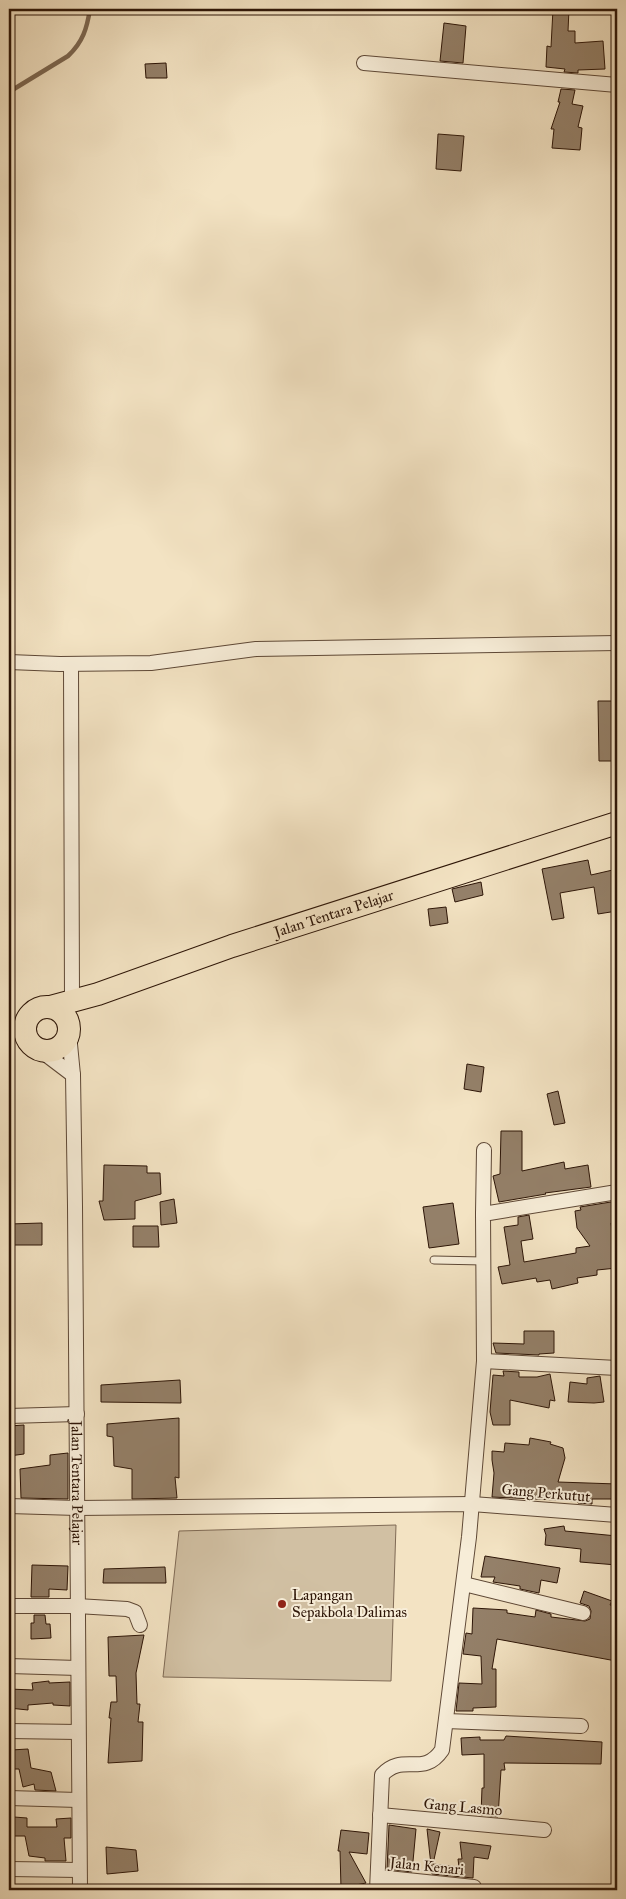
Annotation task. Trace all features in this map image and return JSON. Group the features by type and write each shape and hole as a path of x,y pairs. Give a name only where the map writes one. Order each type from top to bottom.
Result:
{"highway":[{"name":"Jalan Tentara Pelajar","path":"9,1013 42,1009 98,994 232,946 617,823"},
{"path":"69,1029 62,1013 42,1009 26,1022 26,1043 47,1051 61,1046 81,1009 98,994"}],"street":[{"path":"364,63 617,85"},
{"path":"9,662 71,664 151,663 256,649 617,644"},
{"path":"71,664 72,1000"},
{"name":"Jalan Tentara Pelajar","path":"69,1029 73,1075 80,1890"},
{"path":"26,1043 73,1075"},
{"path":"377,1884 382,1774 388,1768 397,1765 428,1764 437,1758 442,1750 464,1584 484,1361 484,1150"},
{"path":"483,1214 617,1192"},
{"path":"484,1361 617,1368"},
{"path":"9,1416 76,1414"},
{"name":"Gang Perkutut","path":"9,1506 76,1508 472,1504 617,1515"},
{"path":"464,1584 583,1612"},
{"path":"9,1606 77,1606 127,1609 135,1612 140,1625"},
{"path":"9,1666 78,1668"},
{"path":"446,1721 581,1726"},
{"path":"9,1731 78,1732"},
{"path":"9,1798 78,1800"},
{"name":"Gang Lasmo","path":"380,1815 544,1830"},
{"path":"9,1868 79,1870"},
{"name":"Jalan Kenari","path":"377,1884 474,1887"}],"lane":[{"path":"434,1260 484,1261"}],"shaded area":[{"name":"Lapangan Sepakbola Dalimas","path":"396,1525 391,1681 163,1677 179,1531"}],"building":[{"path":"553,9 569,9 568,31 575,31 575,43 603,41 605,69 578,70 578,73 564,72 565,69 546,67 547,46 551,47"},
{"path":"444,23 466,26 463,63 440,61"},
{"path":"166,63 167,78 146,78 145,64"},
{"path":"561,89 575,90 572,104 583,106 578,127 582,128 580,150 552,148 554,129 551,129 560,102 558,102"},
{"path":"438,134 464,136 461,171 436,169"},
{"path":"598,701 612,701 613,761 599,761"},
{"path":"588,860 591,875 617,869 617,911 598,914 594,887 560,893 564,918 552,920 542,869"},
{"path":"481,882 483,895 455,902 452,889"},
{"path":"446,907 448,923 430,926 428,909"},
{"path":"467,1064 484,1067 481,1092 464,1089"},
{"path":"558,1091 565,1123 554,1125 547,1094"},
{"path":"501,1131 522,1131 522,1171 564,1162 565,1169 588,1165 591,1187 499,1202 493,1176 500,1174"},
{"path":"104,1165 147,1166 147,1173 160,1173 161,1194 135,1201 135,1219 104,1220 99,1201 103,1201"},
{"path":"174,1199 177,1223 161,1225 160,1202"},
{"path":"617,1201 617,1222 611,1223 617,1268 597,1270 597,1275 577,1278 578,1283 552,1289 550,1280 537,1282 536,1278 502,1284 498,1267 510,1265 504,1227 518,1225 518,1217 529,1215 533,1239 521,1241 524,1262 576,1253 576,1248 590,1246 577,1228 575,1211 581,1210 580,1207"},
{"path":"453,1203 459,1244 429,1248 423,1207"},
{"path":"42,1223 42,1245 9,1245 9,1224"},
{"path":"133,1226 158,1226 159,1247 133,1247"},
{"path":"524,1331 554,1331 554,1353 539,1355 496,1353 493,1343 524,1344"},
{"path":"503,1371 519,1372 519,1377 537,1377 550,1374 555,1401 550,1400 549,1408 510,1400 510,1425 493,1425 490,1412 493,1375 504,1376"},
{"path":"600,1376 604,1402 568,1402 570,1382 587,1384 587,1378"},
{"path":"180,1380 181,1403 101,1402 101,1385"},
{"path":"179,1418 179,1478 175,1477 177,1498 132,1499 132,1469 114,1466 113,1437 107,1436 107,1424"},
{"path":"24,1425 24,1454 9,1456 9,1426"},
{"path":"530,1438 551,1442 550,1444 563,1448 565,1458 558,1482 617,1484 617,1499 592,1499 592,1504 578,1503 578,1501 492,1497 494,1473 492,1451 504,1452 505,1443 529,1445"},
{"path":"68,1453 68,1499 21,1498 20,1469 50,1465 50,1455"},
{"path":"564,1526 565,1531 617,1536 617,1565 580,1562 581,1549 545,1545 546,1535 544,1529"},
{"path":"485,1556 560,1568 557,1583 541,1580 539,1593 520,1589 520,1586 493,1582 495,1577 481,1577"},
{"path":"32,1565 68,1566 67,1590 49,1589 49,1597 31,1597"},
{"path":"165,1567 166,1583 103,1583 104,1569"},
{"path":"584,1591 612,1601 610,1605 617,1607 616,1661 497,1639 492,1669 496,1669 496,1707 473,1708 473,1711 456,1711 459,1683 482,1684 481,1656 463,1654 466,1633 472,1634 473,1608 507,1610 507,1613 535,1617 536,1610 551,1614 551,1617 585,1621 590,1619 591,1611 589,1606 580,1603"},
{"path":"34,1615 45,1615 46,1624 50,1624 51,1638 31,1639 31,1623 34,1623"},
{"path":"144,1635 136,1673 137,1704 140,1704 138,1722 143,1722 142,1761 108,1763 111,1702 117,1702 116,1676 109,1676 108,1637"},
{"path":"49,1681 49,1683 70,1682 70,1706 53,1705 53,1703 28,1705 28,1710 9,1708 9,1689 33,1690 32,1683"},
{"path":"506,1736 602,1742 601,1764 504,1763 505,1770 501,1770 498,1817 481,1815 482,1788 484,1788 484,1754 462,1755 461,1738 480,1737 480,1740 504,1740"},
{"path":"28,1749 31,1768 51,1772 56,1791 35,1790 34,1784 23,1787 19,1769 13,1769 11,1750"},
{"path":"14,1817 27,1818 27,1827 57,1827 56,1819 71,1818 71,1838 64,1838 66,1861 45,1861 45,1858 29,1856 25,1836 11,1836"},
{"path":"389,1825 416,1829 412,1872 387,1869"},
{"path":"427,1829 440,1832 433,1864 459,1867 458,1859 462,1859 460,1842 491,1846 488,1859 474,1857 473,1878 432,1874"},
{"path":"341,1830 369,1833 367,1854 349,1852 366,1883 341,1888 340,1851 338,1851"},
{"path":"106,1847 136,1850 138,1871 107,1874"}],"waterway":[{"path":"9,92 68,56 84,34 90,9"}],"place":[{"name":"Lapangan Sepakbola Dalimas","path":"282,1604"}]}
